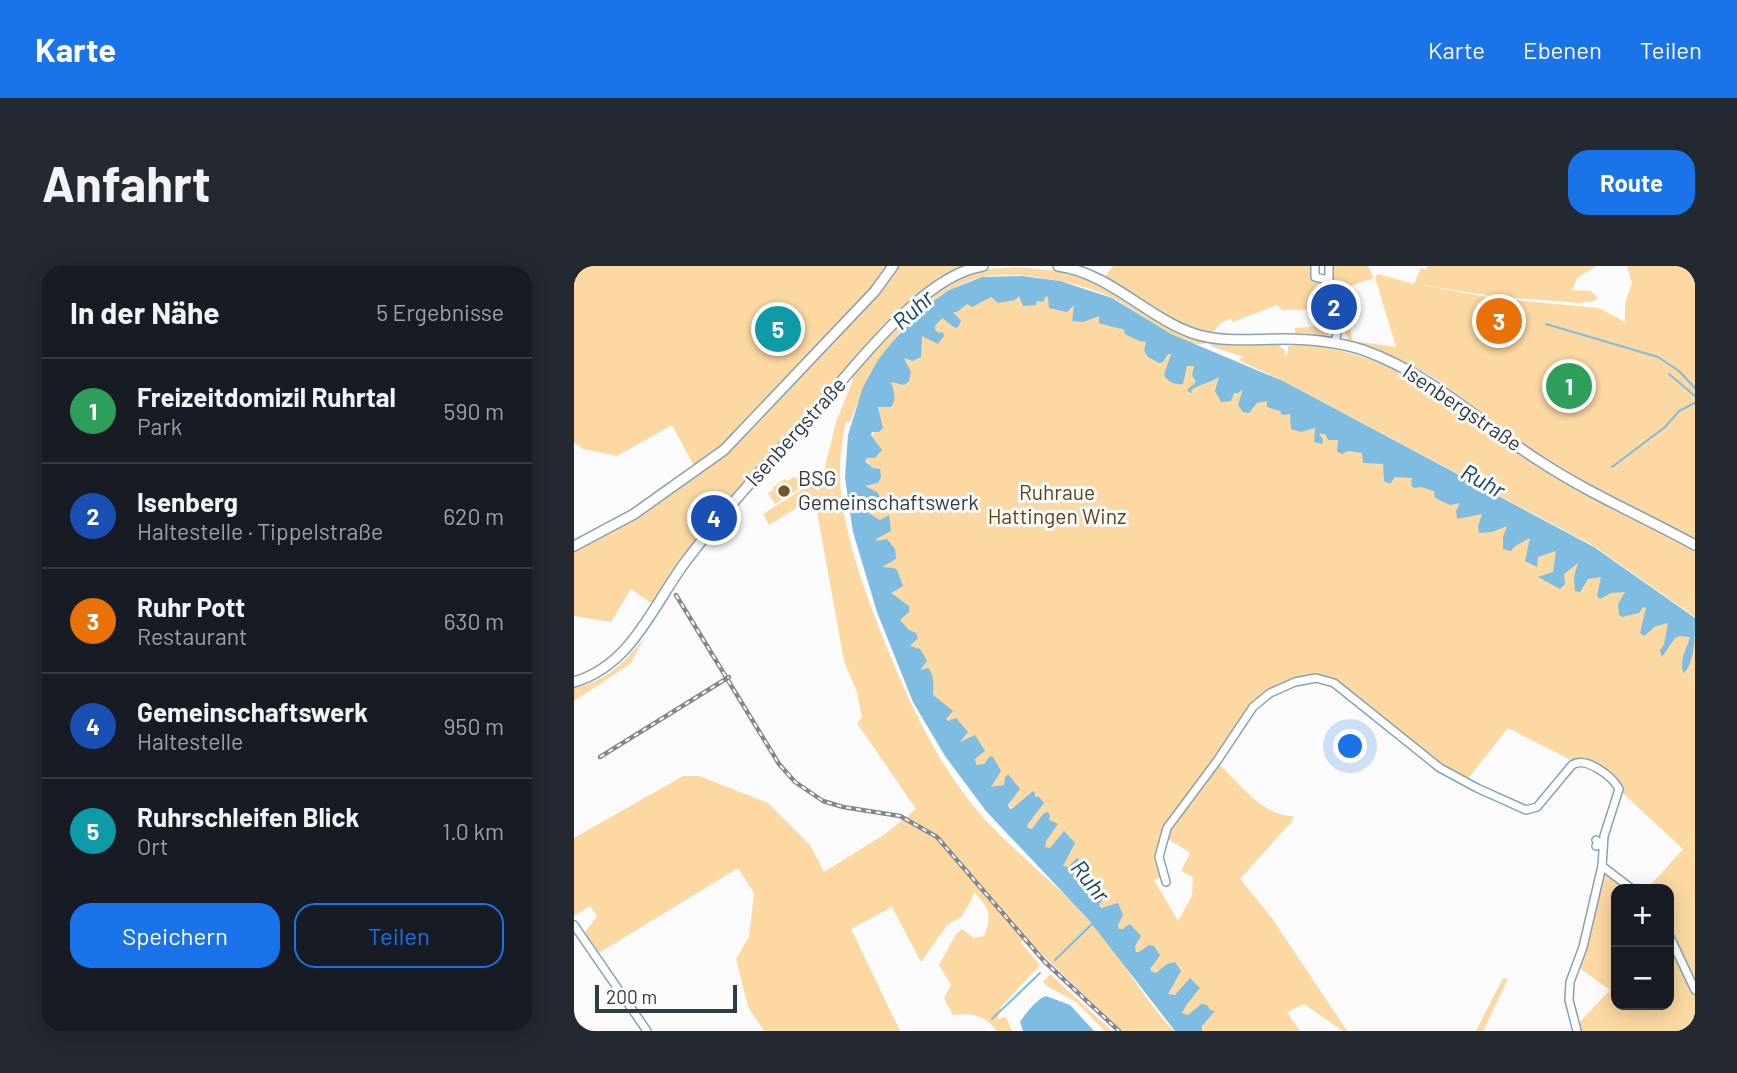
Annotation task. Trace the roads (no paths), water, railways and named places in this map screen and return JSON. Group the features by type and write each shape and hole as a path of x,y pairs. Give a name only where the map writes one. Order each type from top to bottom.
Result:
{"main road":[{"path":"574,546 643,509 724,450 875,291 893,266"},
{"name":"Isenbergstraße","path":"574,682 603,669 627,648 684,563 732,502 896,322 943,282 978,266"},
{"name":"Isenbergstraße","path":"1058,266 1088,274 1181,328 1201,335 1236,340 1301,339 1335,343 1391,361 1423,377 1546,466 1695,545"}],"street":[{"path":"1315,266 1315,277 1328,280"},
{"path":"1329,266 1328,280 1339,324 1335,343"},
{"path":"1166,883 1159,857 1164,835 1172,821 1206,777 1256,703 1281,687 1308,679 1325,679 1334,683 1440,768 1476,788 1526,810 1537,807 1574,764 1582,761 1614,781 1619,789 1598,844 1602,866 1583,947 1569,988 1577,1031"},
{"path":"1602,866 1625,884"},
{"path":"574,925 647,1031"},
{"path":"1674,946 1695,990"}],"water":[{"path":"1022,276 1060,281 1112,298 1171,334 1283,381 1594,547 1695,618 1692,656 1684,673 1682,660 1690,637 1675,638 1662,657 1660,650 1664,645 1668,623 1656,626 1644,636 1640,633 1646,608 1643,607 1639,613 1622,617 1619,615 1618,604 1625,592 1611,593 1600,599 1597,596 1601,577 1588,579 1580,592 1575,591 1574,577 1578,563 1564,574 1565,584 1560,589 1538,577 1553,572 1556,551 1538,557 1537,567 1525,561 1530,538 1511,551 1503,549 1507,526 1492,532 1479,533 1482,514 1457,519 1456,511 1460,503 1450,505 1435,498 1434,491 1414,488 1411,485 1412,478 1395,477 1390,484 1384,481 1383,464 1363,463 1362,453 1348,451 1342,454 1337,451 1338,440 1328,440 1325,434 1319,434 1323,439 1322,444 1314,442 1315,428 1301,432 1291,429 1290,414 1282,415 1280,411 1267,407 1267,401 1257,403 1249,413 1243,412 1238,405 1243,389 1234,393 1231,401 1221,402 1215,391 1219,377 1194,388 1192,393 1189,392 1187,390 1196,382 1192,375 1194,366 1187,366 1183,384 1172,383 1164,375 1171,354 1159,363 1148,357 1144,351 1146,342 1125,334 1124,329 1099,323 1099,316 1083,322 1072,321 1074,305 1067,312 1049,308 1046,296 1043,302 1037,301 1036,305 1023,306 1019,296 1015,300 998,303 991,297 972,307 967,304 953,312 961,321 958,327 955,328 942,318 935,326 935,330 943,332 944,336 938,344 922,336 921,357 913,361 904,358 911,372 909,381 904,385 891,382 893,404 891,407 878,407 883,428 871,435 882,450 875,458 867,458 865,461 873,468 880,469 881,477 878,483 865,486 877,492 882,500 879,508 868,513 880,520 889,515 891,531 876,539 887,539 895,549 896,559 882,567 897,570 903,586 891,593 909,606 909,612 900,620 916,633 918,638 910,646 920,649 927,661 920,670 928,668 932,674 933,695 953,711 946,719 948,721 956,718 968,732 960,742 975,735 985,751 975,759 976,765 984,764 990,756 1001,771 991,787 1004,785 1008,774 1020,789 1008,805 1010,809 1033,791 1035,797 1038,796 1044,803 1027,825 1028,828 1032,829 1044,813 1048,812 1049,820 1058,824 1045,847 1050,848 1064,831 1075,843 1063,866 1068,867 1077,858 1088,872 1081,882 1082,887 1093,880 1105,895 1099,905 1101,908 1118,903 1123,915 1119,929 1130,924 1141,936 1135,946 1136,952 1149,945 1154,946 1160,955 1151,971 1156,973 1167,964 1175,962 1181,971 1168,994 1175,995 1190,978 1200,988 1182,1013 1188,1015 1201,1004 1215,1011 1202,1026 1202,1031 1175,1031 1088,919 986,811 945,756 913,702 877,612 853,532 845,478 848,435 863,387 878,360 923,308 949,290 982,277"},
{"path":"1046,996 1070,1005 1094,1031 1023,1031 1020,1022 1035,1003"}],"waterway":[{"path":"945,275 964,266"},
{"path":"1546,324 1658,357 1679,371 1695,388"},
{"path":"1669,374 1695,396"},
{"path":"1612,467 1665,427 1679,411 1695,403"},
{"path":"1055,960 1092,924"},
{"path":"992,1019 1040,973"}],"railway":[{"path":"676,595 779,764 795,782 823,801 900,816 937,837 1044,961 1119,1031"},
{"path":"600,757 729,677"}],"place":[{"name":"Isenberg","path":"1334,307"},
{"name":"Ruhr Pott","path":"1499,321"},
{"name":"Ruhrschleifen Blick","path":"778,329"},
{"name":"Freizeitdomizil Ruhrtal","path":"1569,386"},
{"name":"BSG Gemeinschaftswerk","path":"784,491"},
{"name":"Gemeinschaftswerk","path":"714,518"}],"water label":[{"name":"Ruhr","path":"913,310"},
{"name":"Ruhr","path":"1483,481"},
{"name":"Ruhr","path":"1090,881"}],"park label":[{"name":"Ruhraue Hattingen Winz","path":"1057,505"}]}
